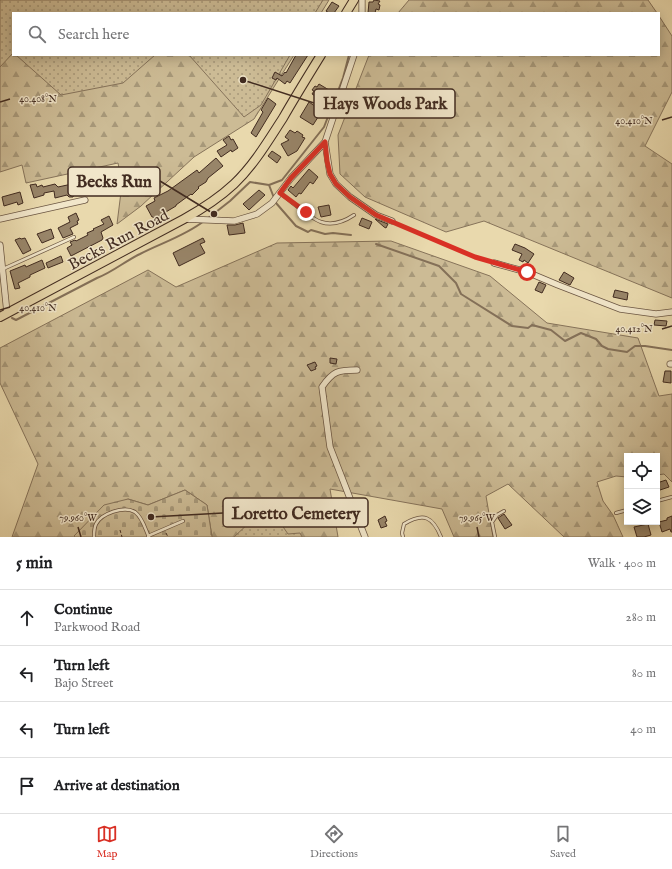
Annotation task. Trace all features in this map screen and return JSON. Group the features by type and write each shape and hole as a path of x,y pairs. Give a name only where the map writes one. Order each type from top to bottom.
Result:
{"main road":[{"path":"347,12 354,0"},
{"name":"Becks Run Road","path":"4,315 202,209 234,184 248,169 267,143 320,56"}],"street":[{"path":"362,0 362,12"},
{"path":"354,56 325,142 330,174 336,184 350,197 376,215 392,221"},
{"path":"184,219 197,221 234,221 257,214 272,203 291,178 325,142"},
{"path":"0,219 86,200"},
{"path":"0,245 4,315"},
{"path":"494,263 527,272 620,309 672,317"},
{"path":"656,314 672,312"},
{"path":"357,370 336,372 329,377 322,387 330,447 365,537"}],"lane":[{"path":"279,195 321,222 332,224 346,220 354,214"},
{"path":"2,269 74,237"},
{"path":"660,500 672,497"},
{"path":"94,537 96,524 107,514 119,509 125,508 134,512 141,518 149,536 183,521"},
{"path":"495,537 492,522 497,515 504,511"},
{"path":"616,513 624,511"},
{"path":"403,537 402,533 404,524 413,519 427,518 432,521 441,537"}],"path":[{"path":"392,221 475,257 494,263"},
{"path":"120,530 122,537"}],"green space":[{"path":"0,0 329,0 322,12 12,12 12,56 293,56 254,119 194,157 141,206 117,224 122,184 118,163 26,183 22,165 0,172"},
{"path":"0,0 323,0 316,12 12,12 12,54 0,67"},
{"path":"409,0 648,0 656,12 399,12"},
{"path":"660,18 672,36 672,92 645,146 672,164 672,298 484,221 446,232 365,197 340,174 338,135 369,56 660,56"},
{"path":"17,56 154,56 123,83 61,95"},
{"path":"190,56 289,56 261,105 244,117"},
{"path":"391,241 490,276 547,323 638,338 659,396 672,394 672,482 664,474 660,475 660,453 624,453 624,477 616,476 597,482 603,501 613,515 623,537 564,537 508,484 486,496 493,537 454,537 442,509 330,489 338,537 212,537 207,505 185,490 148,505 128,499 74,536 75,537 12,537 38,464 0,383 0,348 148,270 176,287 277,243"},
{"path":"185,490 207,505 212,537 74,536 104,505 128,499 148,505"},
{"path":"268,505 288,534 300,533 302,537 234,537"}],"building":[{"path":"374,0 380,1 378,4 380,5 379,10 376,9 375,12 368,12 369,2 373,2"},
{"path":"332,2 339,6 335,12 326,11"},
{"path":"295,56 307,56 290,83 287,81 285,84 277,78 276,80 272,78 275,72 282,76 285,72 286,73"},
{"path":"319,84 329,90 323,101 312,94 314,91 312,90"},
{"path":"268,98 276,104 256,137 251,133 263,112 261,110"},
{"path":"309,102 322,111 313,125 300,117"},
{"path":"290,130 295,133 297,131 303,135 302,137 305,138 297,151 288,156 281,144 289,140 285,137"},
{"path":"229,136 231,140 233,139 238,148 232,152 231,150 221,157 217,151 227,145 223,140"},
{"path":"272,151 281,157 277,163 268,156"},
{"path":"216,158 223,166 208,178 206,182 198,187 199,188 192,195 191,194 176,206 159,216 160,218 156,220 152,217 146,206 155,201 154,198 168,191 197,170 199,173"},
{"path":"309,169 318,177 313,184 310,182 301,194 299,193 296,197 288,190 291,186 293,188"},
{"path":"36,184 37,187 55,184 58,187 72,184 74,195 73,197 69,197 67,195 55,198 54,191 44,193 44,195 34,198 30,185"},
{"path":"259,190 265,195 249,210 243,204"},
{"path":"20,192 23,203 18,205 17,202 4,206 2,197"},
{"path":"329,205 331,215 321,217 318,207"},
{"path":"76,213 79,220 77,221 78,224 70,228 73,234 63,238 58,228 70,222 68,217"},
{"path":"109,216 113,225 101,232 103,238 102,240 71,256 67,248 72,245 70,242 76,241 88,235 87,233 104,224 101,220"},
{"path":"362,218 372,222 369,229 359,225"},
{"path":"375,219 388,224 386,228 384,227"},
{"path":"243,223 245,233 229,235 227,225"},
{"path":"51,229 54,238 42,243 37,234"},
{"path":"25,238 31,250 23,254 15,240"},
{"path":"203,238 205,242 200,244 205,253 179,266 173,253"},
{"path":"515,244 534,254 528,263 524,260 523,262 519,260 522,254 512,250"},
{"path":"61,256 63,262 48,268 46,263"},
{"path":"42,260 45,268 18,283 20,288 15,289 10,271 25,265 26,267"},
{"path":"564,272 574,278 570,285 559,280"},
{"path":"539,282 546,285 542,293 535,290"},
{"path":"615,290 628,293 627,300 613,297"},
{"path":"655,320 667,321 666,326 654,325"},
{"path":"330,358 337,359 336,364 330,363"},
{"path":"315,362 317,366 315,367 316,369 311,371 307,365"},
{"path":"665,371 671,371 671,383 663,382"},
{"path":"666,480 669,487 660,490 660,482"},
{"path":"504,514 512,525 505,529 498,518"},
{"path":"385,516 387,526 381,528 378,520"},
{"path":"672,516 672,532 670,529 662,532 660,522 667,520 667,518"},
{"path":"648,525 651,535 637,537 634,527"}],"waterway":[{"path":"207,219 230,201 250,182 269,185 282,180 324,127 343,78 349,56"},
{"path":"269,185 276,203 296,226 308,232 311,230 325,234 333,233 351,235"},
{"path":"12,318 16,320 108,273 148,250 189,231 204,221"},
{"path":"376,244 439,266 456,283 461,294 512,326 528,328 532,325 551,330 565,341 581,333 596,339 602,346 608,349 627,352 635,346 672,350"}],"place":[{"name":"Hays Woods Park","path":"243,80"},
{"name":"Becks Run","path":"214,214"},
{"name":"Loretto Cemetery","path":"151,517"}],"route":[{"path":"306,212 280,193 291,178 325,142 330,174 336,184 350,197 376,215 475,257 527,272"}]}
